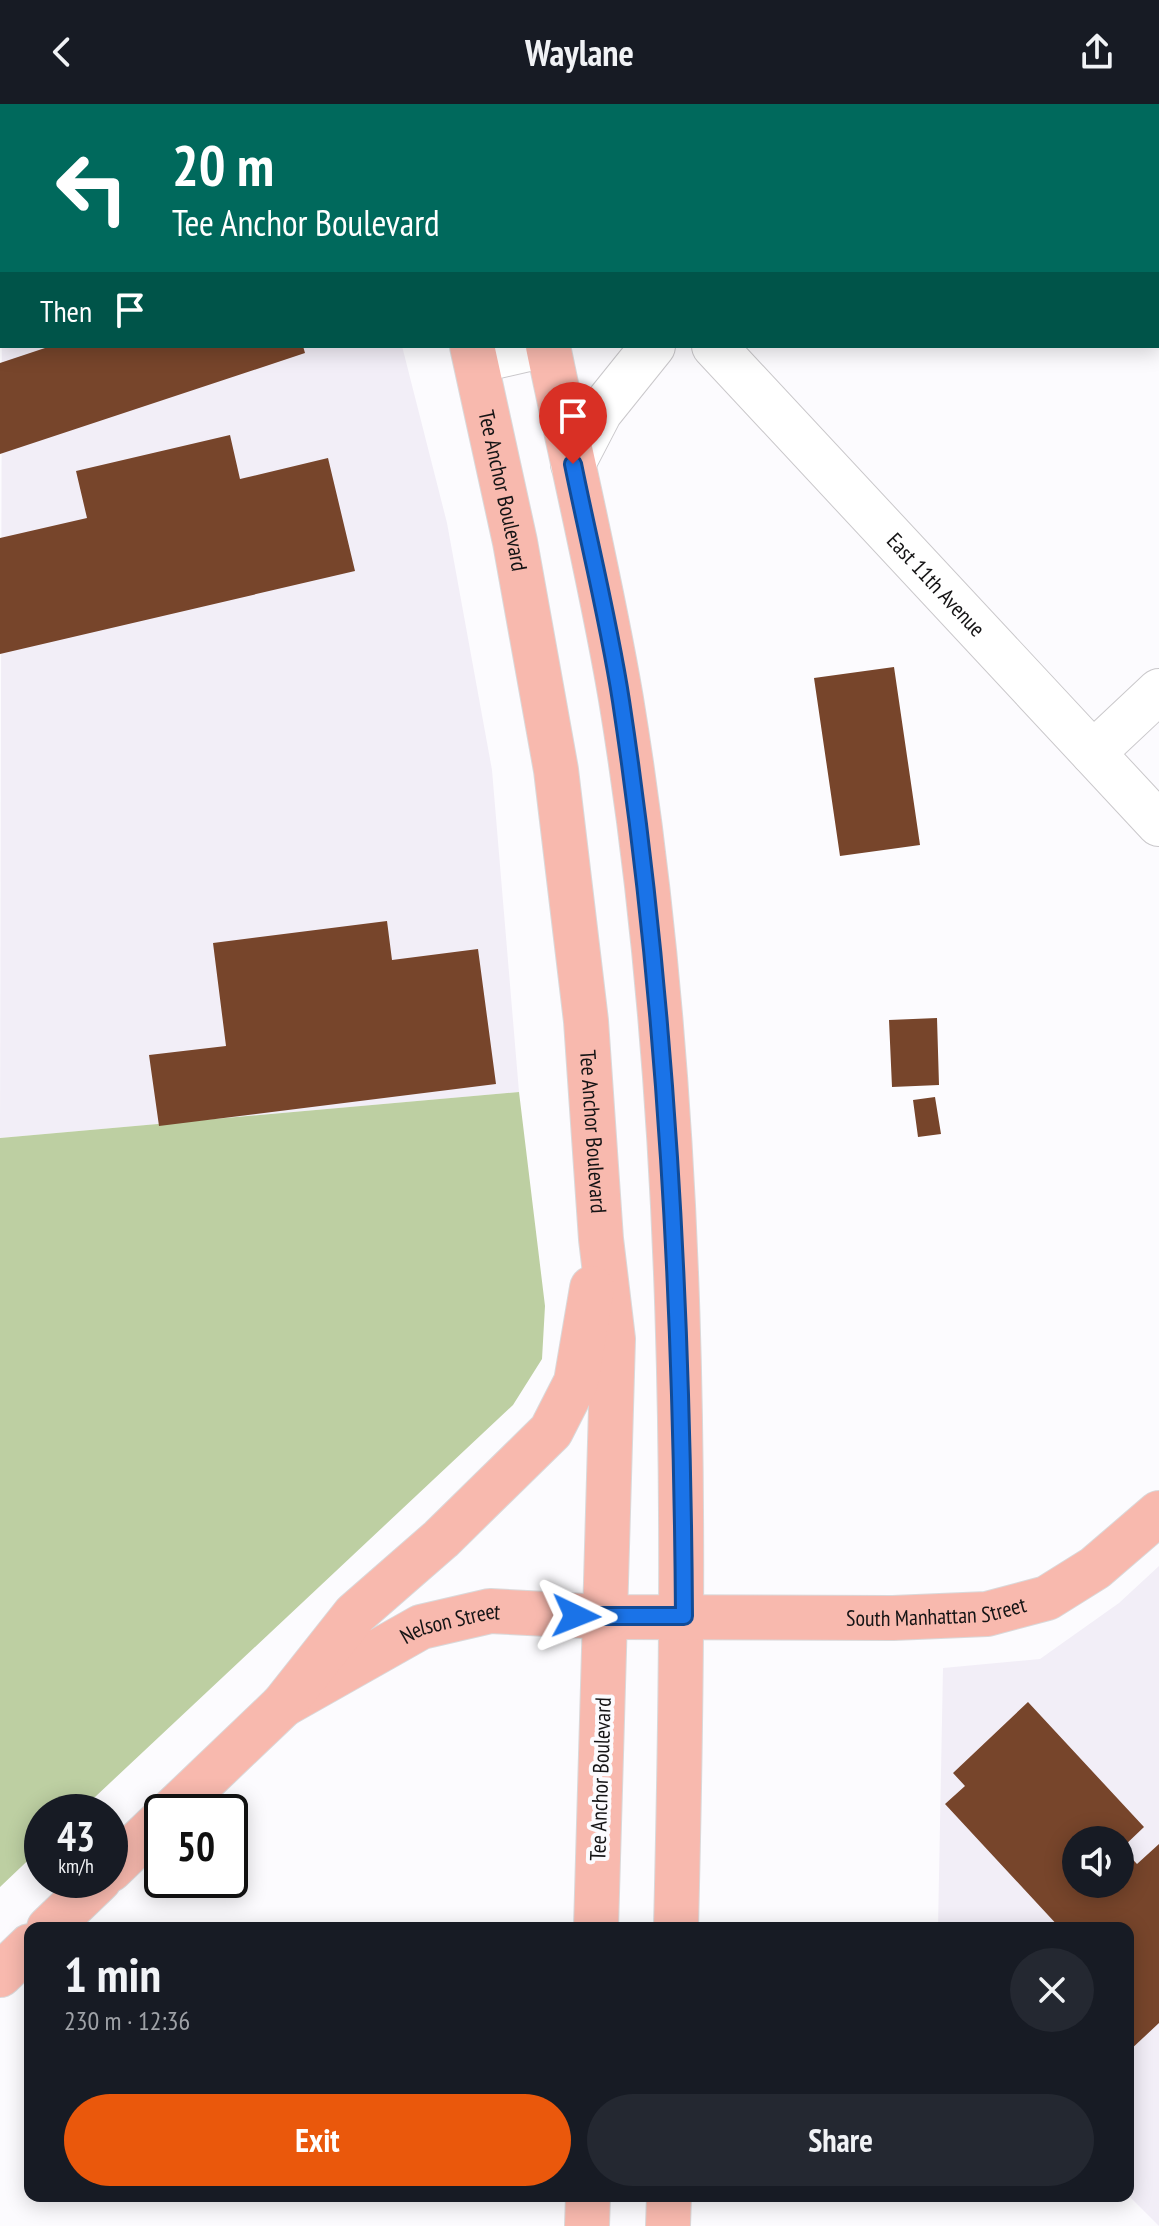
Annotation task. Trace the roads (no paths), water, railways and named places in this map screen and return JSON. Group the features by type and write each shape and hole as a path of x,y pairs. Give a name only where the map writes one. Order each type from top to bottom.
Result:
{"main road":[{"path":"548,348 621,699 652,941 673,1187 682,1419 684,1616 676,1922"},
{"name":"Tee Anchor Boulevard","path":"474,354 515,542 556,770 586,1021 601,1239 613,1339 596,1922"},
{"path":"190,1794 283,1705 355,1614 441,1539 551,1431 576,1382 601,1239"},
{"name":"South Manhattan Street","path":"684,1616 893,1618 987,1614 1047,1598 1095,1568 1159,1513"},
{"name":"Nelson Street","path":"283,1705 421,1627 490,1611 605,1617 684,1616"},
{"path":"128,1853 144,1837"},
{"path":"55,1922 80,1898"},
{"path":"0,1975 24,1952"},
{"path":"587,2226 588,2202"},
{"path":"668,2226 669,2202"}],"street":[{"path":"474,354 524,348"},
{"path":"573,464 600,412 651,348"},
{"name":"East 11th Avenue","path":"716,348 1159,824"},
{"path":"1093,753 1159,691"}]}
